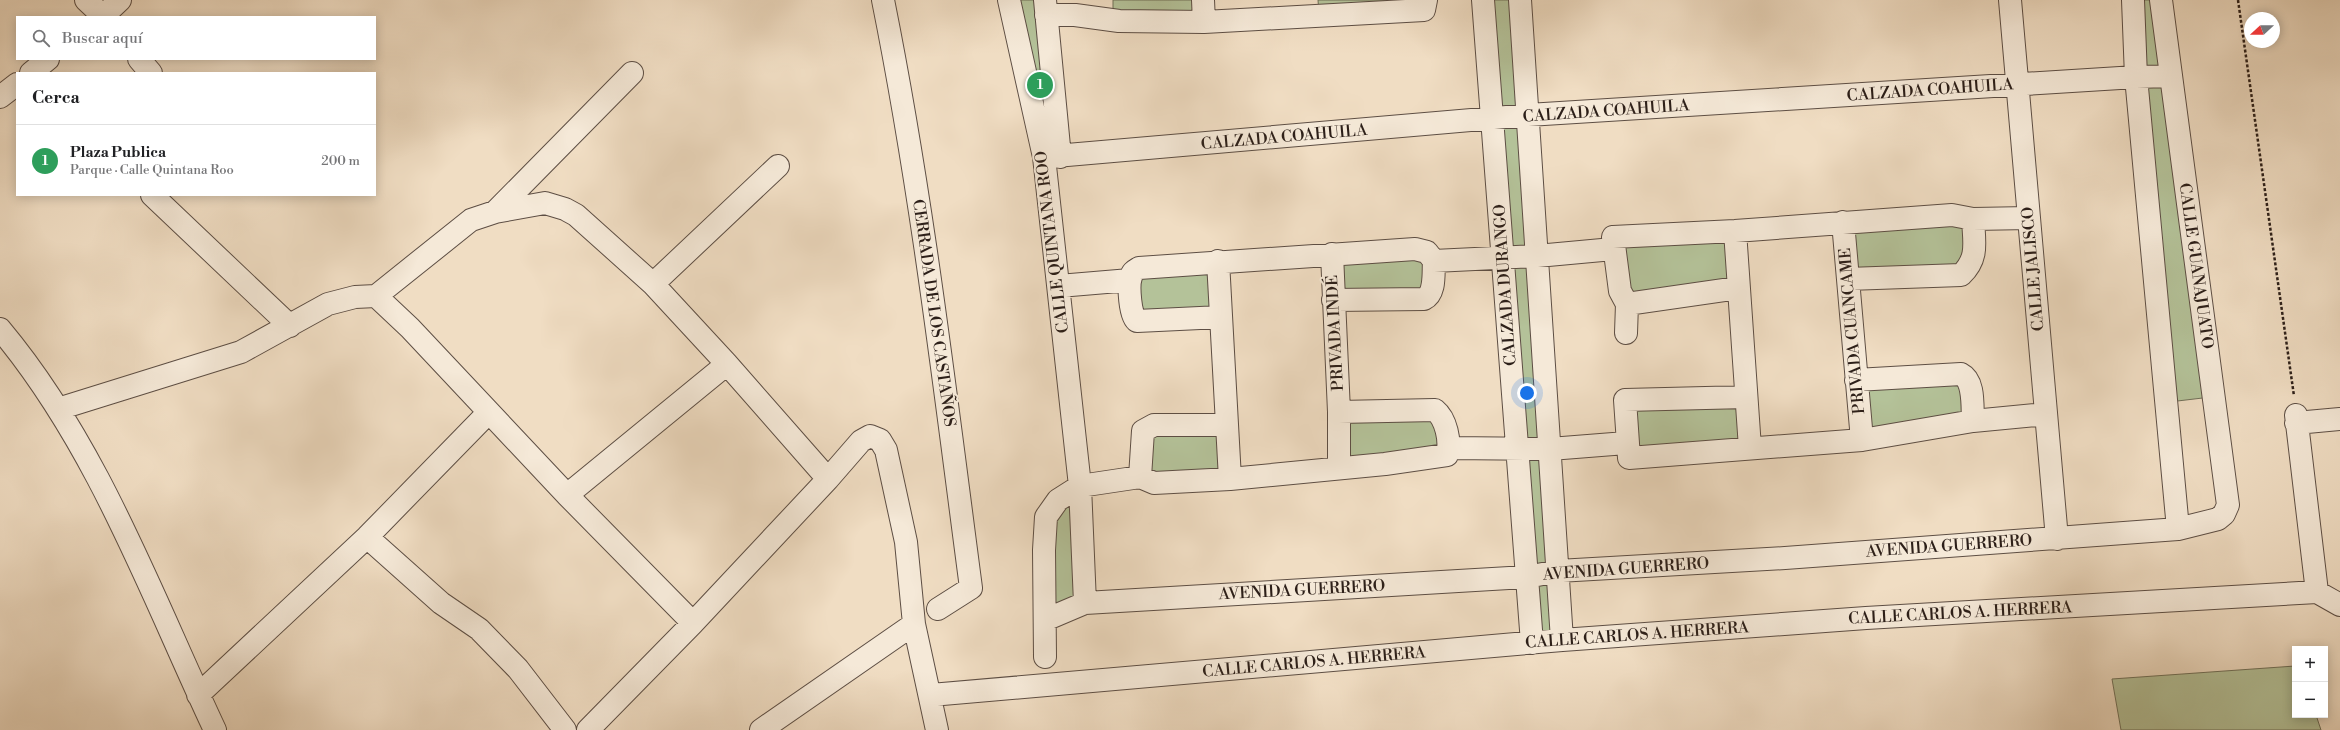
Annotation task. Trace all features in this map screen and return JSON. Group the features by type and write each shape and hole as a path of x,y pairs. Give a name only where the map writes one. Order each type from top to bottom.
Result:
{"street":[{"path":"86,0 102,16"},
{"path":"104,16 120,0"},
{"name":"CERRADA DE LOS CASTAÑOS","path":"883,0 904,101 920,206 971,588 938,609"},
{"name":"CALLE QUINTANA ROO","path":"1009,0 1052,157"},
{"path":"1203,0 1204,22"},
{"path":"1046,8 1111,9 1119,20 1204,22 1316,8 1424,10 1426,0"},
{"name":"CALZADA DURANGO","path":"1483,0 1532,642"},
{"path":"1520,0 1562,640"},
{"name":"CALLE JALISCO","path":"2010,0 2057,539"},
{"path":"2132,0 2136,76 2178,529"},
{"name":"CALLE GUANAJUATO","path":"2161,0 2228,505 2224,514 2209,522"},
{"name":"CALLE QUINTANA ROO","path":"1046,8 1059,286 1080,486 1085,603"},
{"path":"32,72 47,60"},
{"path":"140,60 150,72"},
{"path":"495,212 632,72"},
{"name":"CALZADA COAHUILA","path":"1052,157 1528,115 2017,85 2136,76 2170,76"},
{"path":"0,97 16,85"},
{"path":"653,284 778,166"},
{"path":"153,196 290,326"},
{"path":"58,409 242,352 328,304 355,297 376,296 471,220 495,212 545,203 565,209 576,215 653,284 727,364 828,480"},
{"path":"1626,333 1627,304 1620,291 1613,249 1613,237 1735,231 1952,214 1973,219 2029,218"},
{"path":"1848,279 1960,275 1970,266 1974,251 1973,219"},
{"name":"PRIVADA CUANCAME","path":"1843,222 1862,440"},
{"path":"1735,231 1750,448"},
{"path":"1221,316 1137,321 1132,314 1130,280 1133,272 1139,268 1218,261 1415,249 1427,252 1434,261 1432,289 1428,297 1424,299 1333,300"},
{"path":"1434,261 1537,256 1613,249"},
{"name":"PRIVADA INDÉ","path":"1332,254 1339,412 1339,468"},
{"path":"1218,261 1230,479"},
{"path":"1059,286 1130,280"},
{"path":"1627,304 1738,288"},
{"path":"376,296 410,328 568,495 694,623"},
{"path":"0,329 25,359 58,409 95,473 119,521 215,730"},
{"path":"568,495 727,364"},
{"path":"1856,380 1961,374 1966,377 1969,382 1973,421"},
{"path":"1746,397 1625,400 1626,443 1629,458 1862,440 1973,421 2046,414"},
{"name":"PRIVADA INDÉ","path":"1339,412 1435,410 1444,420 1449,448"},
{"path":"198,694 367,537 489,412"},
{"path":"2340,419 2296,419 2317,592 2340,606"},
{"path":"1140,477 1143,431 1145,428 1154,425 1227,425"},
{"path":"588,730 694,623 828,480 861,441 870,436 880,440 886,450 906,542 914,624 931,695 937,730"},
{"path":"1045,657 1044,550 1046,517 1058,500 1080,486 1140,477 1154,483 1230,479 1339,468 1444,456 1449,448 1518,450 1626,443"},
{"name":"AVENIDA GUERRERO","path":"1045,620 1085,603 1527,578 1558,572 2057,539 2178,529 2209,522"},
{"path":"367,537 441,603 480,629 518,669 566,730"},
{"name":"CALLE CARLOS A. HERRERA","path":"931,695 1532,642 1874,617 2317,592"},
{"path":"761,730 914,624"}],"path":[{"path":"2238,0 2296,419"}],"green space":[{"path":"1014,0 1041,0 1056,152"},
{"path":"1113,0 1201,0 1202,20 1113,17"},
{"path":"1318,0 1423,0 1319,14"},
{"path":"1487,0 1517,0 1558,635 1536,639"},
{"path":"2135,0 2159,0 2211,397 2169,402"},
{"path":"1970,222 1967,264 1851,276 1847,226"},
{"path":"1732,234 1737,286 1628,303 1616,240"},
{"path":"1425,255 1428,295 1336,298 1334,257"},
{"path":"1213,269 1215,313 1140,315 1139,274"},
{"path":"1963,378 1967,418 1865,436 1860,384"},
{"path":"1742,400 1747,444 1631,455 1628,403"},
{"path":"1432,413 1443,454 1342,465 1342,416"},
{"path":"1222,432 1226,474 1142,477 1147,435"},
{"path":"1077,491 1082,602 1046,617 1049,519"},
{"path":"2292,666 2292,718 2317,718 2321,730 2121,730 2112,679"}],"place":[{"name":"Plaza Publica","path":"1040,85"}]}
